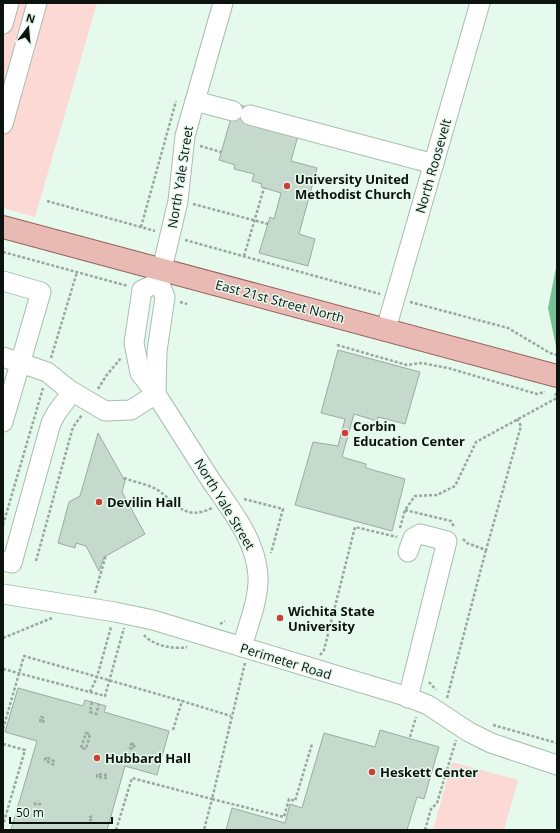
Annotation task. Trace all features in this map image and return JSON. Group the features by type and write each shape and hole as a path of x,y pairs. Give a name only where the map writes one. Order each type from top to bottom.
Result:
{"main road":[{"name":"East 21st Street North","path":"3,227 161,276 386,329 556,389"}],"street":[{"path":"3,24 9,3"},
{"path":"3,124 37,3"},
{"name":"North Yale Street","path":"224,3 185,136 178,201 161,276 142,290 134,343 140,373 156,394 244,530 255,555 258,577 244,654"},
{"name":"North Roosevelt","path":"386,329 480,3"},
{"path":"195,101 434,164"},
{"path":"3,281 41,292 12,359 3,422"},
{"path":"12,359 31,368 47,372 72,392 105,411 131,410 156,394"},
{"path":"3,561 12,563 51,423 57,412 72,392"},
{"path":"408,552 413,538 420,534 447,541 408,698"},
{"name":"Perimeter Road","path":"3,594 115,612 153,620 244,654 408,698 428,705 462,728 491,743 557,765"}],"path":[{"path":"141,227 176,101"},
{"path":"244,256 264,188"},
{"path":"47,201 508,328 550,353 557,355"},
{"path":"190,203 268,224"},
{"path":"3,525 77,272"},
{"path":"337,345 407,365 421,363 448,368 537,394 557,388"},
{"path":"317,657 324,650 355,527 397,537 405,510 415,496 437,495 454,486 476,442 555,399 556,389"},
{"path":"441,698 445,703 521,426 517,419"},
{"path":"124,478 156,488 181,510 201,513 232,496 283,509 270,555"},
{"path":"405,510 450,520 456,530"},
{"path":"459,534 467,543 486,550"},
{"path":"87,592 95,593 106,555"},
{"path":"3,638 56,617"},
{"path":"90,692 97,677 112,622"},
{"path":"3,669 106,696 109,680 125,626 119,624"},
{"path":"139,630 149,641 180,649 192,646"},
{"path":"204,830 244,654"},
{"path":"3,729 24,656 231,716"},
{"path":"430,682 437,692"},
{"path":"173,730 182,701"},
{"path":"92,702 90,712 96,714 99,704"},
{"path":"490,724 557,743"},
{"path":"425,830 431,809 437,803 453,745 462,728"},
{"path":"86,733 90,734 86,750 81,748 86,733"},
{"path":"3,744 25,750 3,825"},
{"path":"116,830 132,778 284,817 289,799 296,801 312,744"},
{"path":"107,778 97,777 97,774 108,774"},
{"path":"34,803 37,805 40,804 38,801"},
{"path":"92,816 89,818 90,820 94,820"}],"shaded area":[{"path":"3,3 97,3 35,217 3,208"},
{"path":"557,263 557,351 548,308"},
{"path":"452,762 518,780 504,830 433,830"}],"building":[{"name":"University United Methodist Church","path":"235,104 252,108 299,132 291,161 317,168 299,234 315,239 308,266 259,253 270,217 274,219 281,193 261,187 262,184 252,181 254,174 234,169 235,165 219,160"},
{"name":"Corbin Education Center","path":"338,350 420,372 405,424 378,417 377,421 354,414 342,457 366,464 366,468 405,479 392,531 295,505 313,442 338,446 345,419 321,413"},
{"name":"Devilin Hall","path":"98,433 125,481 122,492 145,534 104,557 99,571 86,546 76,543 75,548 58,543 69,502 80,496"},
{"name":"Hubbard Hall","path":"18,688 83,706 85,700 106,706 104,712 169,731 157,775 125,766 107,830 11,830 37,741 5,732"},
{"name":"Heskett Center","path":"380,730 439,747 424,799 417,797 407,830 226,830 232,808 285,823 290,804 302,808 324,733 375,747"}],"place":[{"name":"University United Methodist Church","path":"287,186"},
{"name":"Corbin Education Center","path":"345,433"},
{"name":"Devilin Hall","path":"99,502"},
{"name":"Wichita State University","path":"280,618"},
{"name":"Hubbard Hall","path":"97,758"},
{"name":"Heskett Center","path":"372,772"}]}
